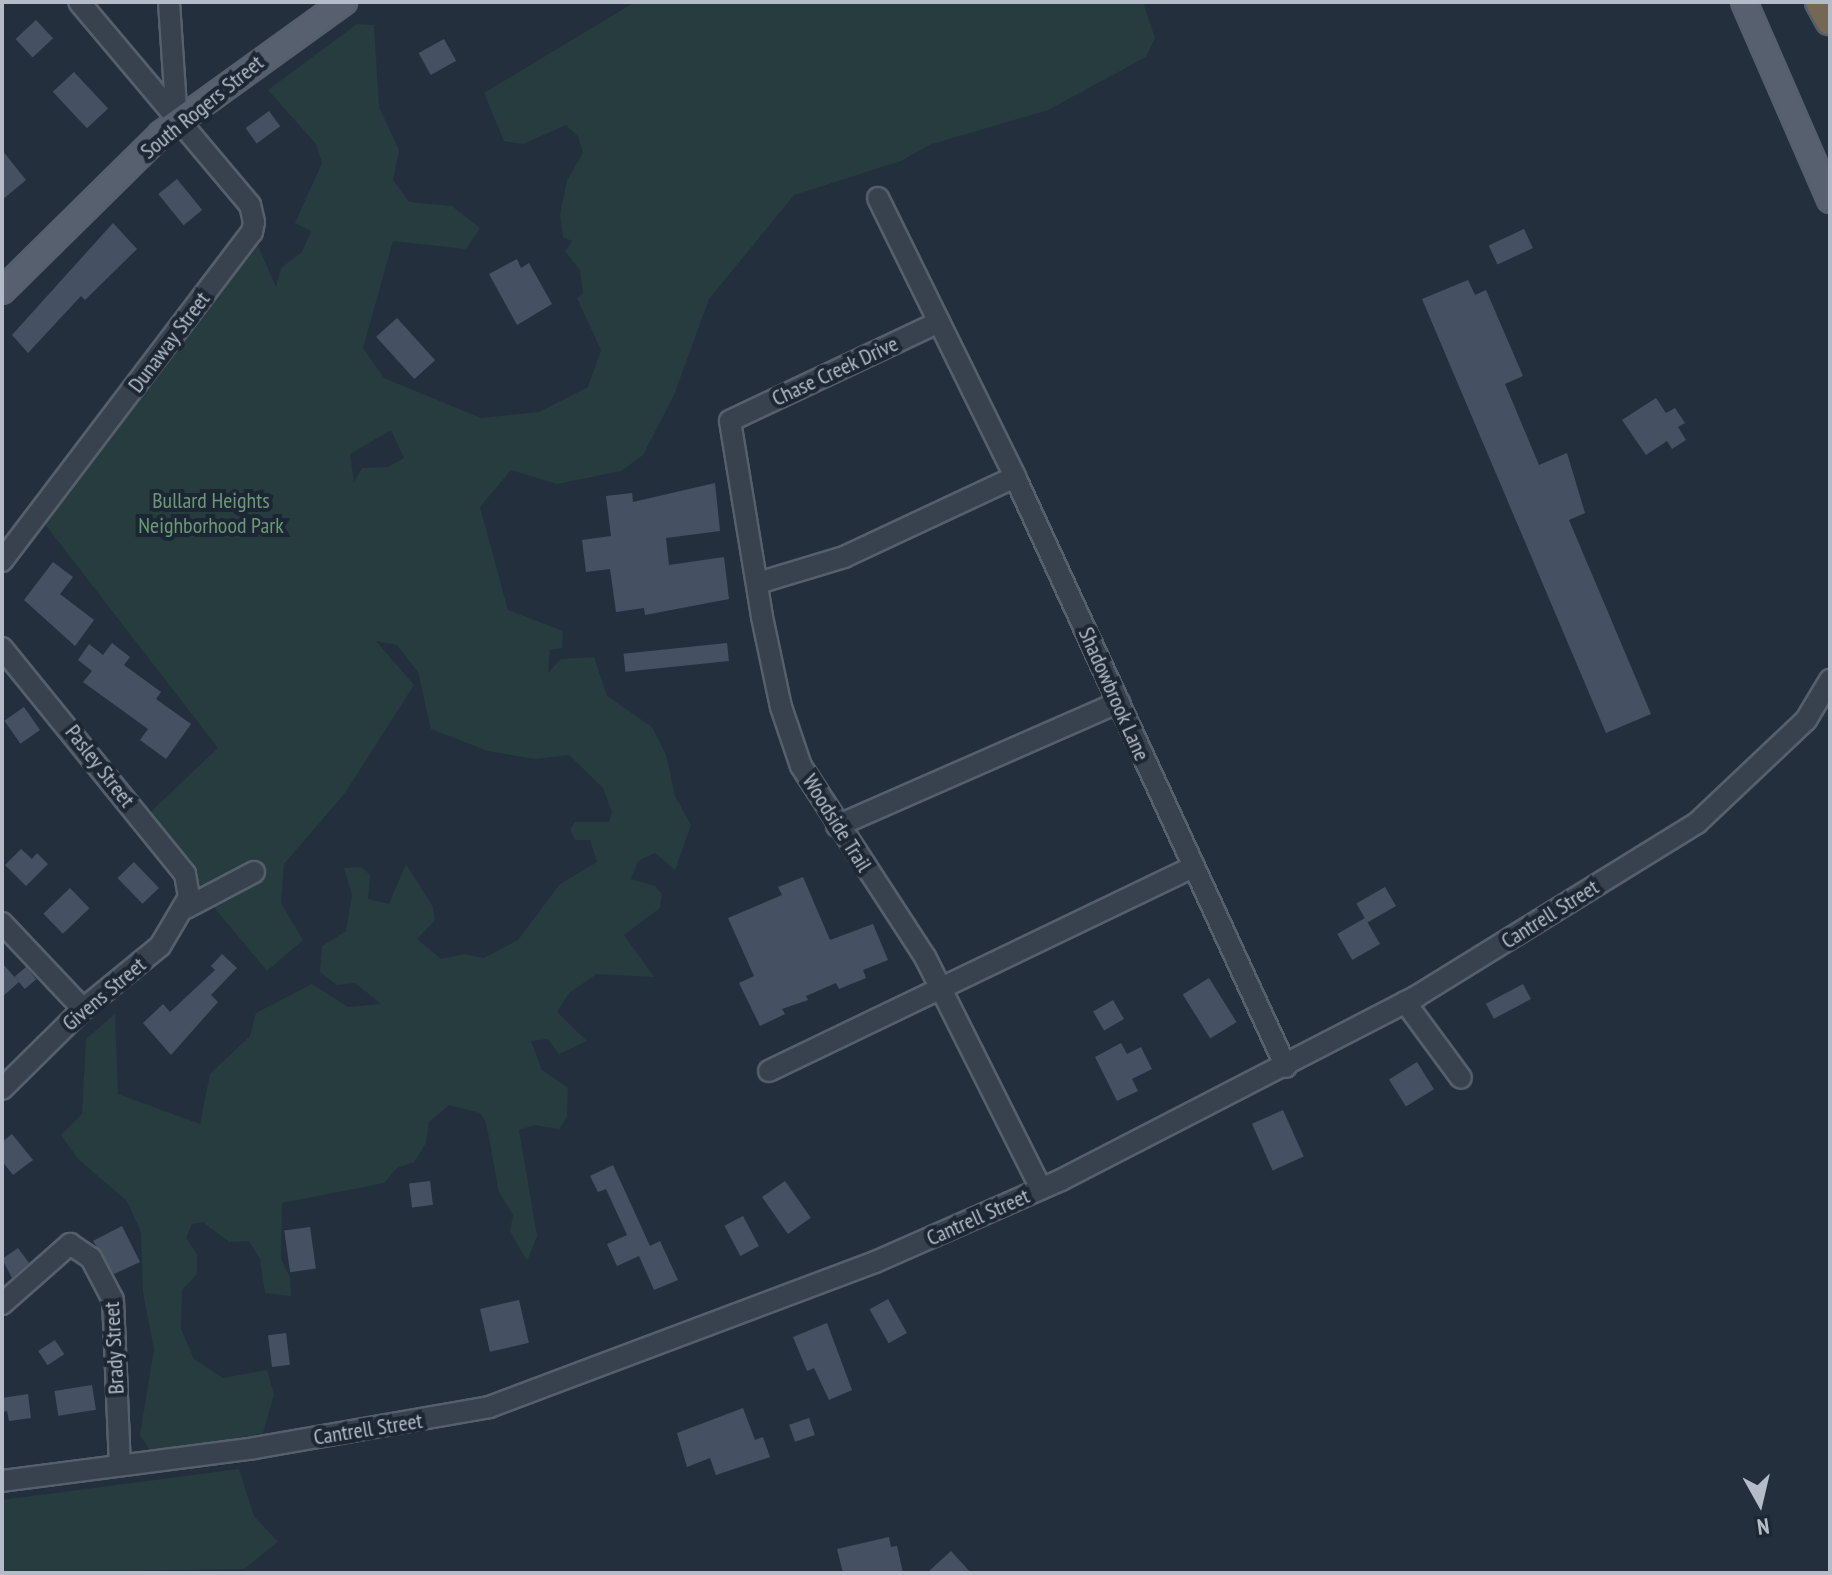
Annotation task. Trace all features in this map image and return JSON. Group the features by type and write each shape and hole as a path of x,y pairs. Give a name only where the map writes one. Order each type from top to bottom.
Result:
{"highway":[{"path":"1820,2 1830,20"}],"main road":[{"name":"South Rogers Street","path":"2,291 177,122 344,2"},
{"path":"1744,2 1830,200"}],"street":[{"name":"Dunaway Street","path":"2,561 252,232 250,205 79,2"},
{"path":"169,2 177,122"},
{"name":"Shadowbrook Lane","path":"878,198 1015,477 1119,702 1191,868 1286,1067"},
{"name":"Chase Creek Drive","path":"730,421 939,322"},
{"name":"Woodside Trail","path":"730,421 781,707 801,766 940,985 1041,1189"},
{"path":"758,583 844,557 1015,477"},
{"name":"Pasley Street","path":"2,648 185,874 187,898"},
{"name":"Cantrell Street","path":"2,1481 489,1407 875,1262 1041,1189 1286,1067 1405,1002 1697,823 1806,720 1830,680"},
{"path":"837,826 1119,702"},
{"path":"769,1071 940,985 1191,868"},
{"path":"187,898 254,872"},
{"name":"Givens Street","path":"2,1089 83,1009 160,946 187,898"},
{"path":"2,923 83,1009"},
{"path":"1405,1002 1461,1078"},
{"name":"Brady Street","path":"2,1304 70,1244 91,1258 113,1300 120,1465"}],"green space":[{"name":"Bullard Heights Neighborhood Park","path":"635,2 1143,2 1155,38 1146,57 1048,110 929,145 901,161 794,195 709,299 674,395 643,455 621,471 557,484 511,470 480,507 508,610 563,631 562,648 550,650 548,673 561,659 594,657 607,696 652,727 666,755 675,796 691,825 675,870 655,853 638,861 631,879 655,886 662,894 660,908 624,935 654,977 597,974 569,993 557,1012 587,1041 559,1054 548,1039 531,1041 542,1070 568,1088 567,1117 559,1129 535,1125 519,1130 537,1236 527,1261 510,1231 513,1215 499,1192 486,1122 480,1113 449,1105 429,1122 426,1143 414,1162 397,1168 384,1183 282,1203 281,1259 290,1277 291,1296 265,1293 260,1259 249,1241 229,1242 203,1222 192,1224 186,1238 197,1254 197,1274 182,1290 181,1329 194,1359 223,1378 267,1370 274,1395 263,1433 153,1455 140,1435 154,1350 143,1292 141,1232 127,1201 79,1160 61,1135 82,1114 86,1039 115,1014 118,1094 200,1124 210,1074 250,1036 256,1013 312,984 348,1007 381,1004 355,983 337,985 320,972 322,946 346,931 352,895 344,868 361,867 370,875 368,899 389,904 406,864 433,907 435,920 417,939 441,959 464,954 484,958 518,940 560,884 597,862 590,840 575,840 570,830 575,822 609,822 612,812 603,788 569,755 535,759 488,751 431,729 418,672 397,645 376,641 414,685 345,793 284,864 281,903 303,940 267,971 142,820 218,748 38,515 252,232 276,287 281,268 302,252 311,231 295,223 322,163 316,144 268,90 357,24 374,25 379,107 399,150 393,180 409,202 452,206 480,228 466,249 393,241 363,348 384,378 481,418 539,412 588,387 601,350 577,298 583,294 580,270 565,251 572,241 563,237 560,215 567,180 583,153 578,136 566,125 523,144 504,141 484,93","holes":["391,430 404,458 388,467 362,468 354,482 350,454"]},
{"path":"239,1469 254,1516 278,1542 244,1569 2,1573 2,1500"}],"building":[{"path":"36,20 53,38 33,57 16,39"},
{"path":"444,39 456,61 431,75 419,53"},
{"path":"74,72 108,109 87,128 53,92"},
{"path":"269,111 280,126 257,143 246,128"},
{"path":"2,150 26,180 2,200"},
{"path":"177,179 202,210 184,225 158,194"},
{"path":"113,223 137,249 85,300 81,296 28,353 12,335"},
{"path":"1524,229 1533,248 1498,265 1489,245"},
{"path":"517,259 521,268 529,263 552,304 517,325 489,274"},
{"path":"1468,280 1475,295 1486,290 1523,376 1505,384 1539,465 1567,453 1585,513 1569,520 1651,714 1606,733 1422,299"},
{"path":"397,318 435,360 414,379 376,337"},
{"path":"1656,398 1666,413 1675,408 1685,423 1678,427 1686,440 1672,449 1667,441 1646,455 1622,420"},
{"path":"715,483 720,531 666,538 669,565 724,557 729,599 645,615 644,608 616,612 610,569 586,572 582,540 611,536 606,496 632,493 633,502"},
{"path":"53,562 73,577 60,594 94,620 75,646 24,600"},
{"path":"112,643 130,657 124,665 161,692 156,699 191,724 166,759 140,740 148,729 83,682 92,671 78,660 89,644 103,655"},
{"path":"727,643 729,661 625,672 624,654"},
{"path":"24,707 40,730 20,744 4,721"},
{"path":"21,849 32,859 37,853 48,864 26,886 5,865"},
{"path":"134,862 159,888 142,904 117,878"},
{"path":"803,877 830,940 873,924 888,960 863,970 866,978 839,989 836,983 806,996 808,1000 782,1009 785,1014 760,1026 739,983 754,976 728,918 782,895 778,887"},
{"path":"1385,887 1396,906 1367,923 1356,903"},
{"path":"70,888 89,908 63,934 43,914"},
{"path":"1365,918 1380,944 1352,960 1337,934"},
{"path":"222,954 237,968 211,995 218,1002 171,1055 143,1023 163,1004 170,1012 215,970 211,966"},
{"path":"2,963 19,982 2,997"},
{"path":"26,967 36,979 25,989 15,977"},
{"path":"1209,978 1237,1022 1210,1039 1183,994"},
{"path":"1523,984 1531,999 1494,1019 1486,1004"},
{"path":"1113,1000 1124,1019 1104,1031 1093,1011"},
{"path":"1121,1043 1127,1054 1141,1047 1152,1069 1132,1079 1138,1091 1117,1101 1095,1057"},
{"path":"1417,1062 1434,1089 1406,1107 1389,1079"},
{"path":"1283,1110 1304,1157 1273,1170 1252,1124"},
{"path":"12,1134 33,1160 13,1175 2,1161 2,1142"},
{"path":"613,1165 650,1246 660,1241 678,1280 654,1290 639,1256 617,1266 607,1244 627,1235 606,1189 598,1192 590,1176"},
{"path":"430,1181 433,1205 412,1207 409,1184"},
{"path":"785,1181 811,1218 788,1234 762,1197"},
{"path":"743,1216 759,1246 740,1256 724,1226"},
{"path":"122,1226 140,1262 114,1274 93,1241"},
{"path":"310,1227 316,1269 290,1272 284,1231"},
{"path":"18,1248 29,1263 12,1278 2,1259"},
{"path":"888,1299 907,1333 889,1343 870,1309"},
{"path":"519,1300 529,1343 490,1352 480,1309"},
{"path":"827,1323 852,1390 829,1400 814,1368 807,1371 793,1337"},
{"path":"286,1333 290,1365 272,1367 268,1335"},
{"path":"55,1340 64,1354 47,1365 38,1351"},
{"path":"92,1385 96,1410 58,1416 54,1391"},
{"path":"28,1394 31,1418 9,1421 7,1411 2,1412 2,1398"},
{"path":"743,1408 755,1440 763,1437 770,1457 716,1475 710,1458 687,1467 677,1433"},
{"path":"809,1418 815,1435 795,1442 789,1425"},
{"path":"889,1537 891,1547 897,1546 903,1573 843,1573 837,1549"},
{"path":"951,1551 971,1573 927,1573"}]}
